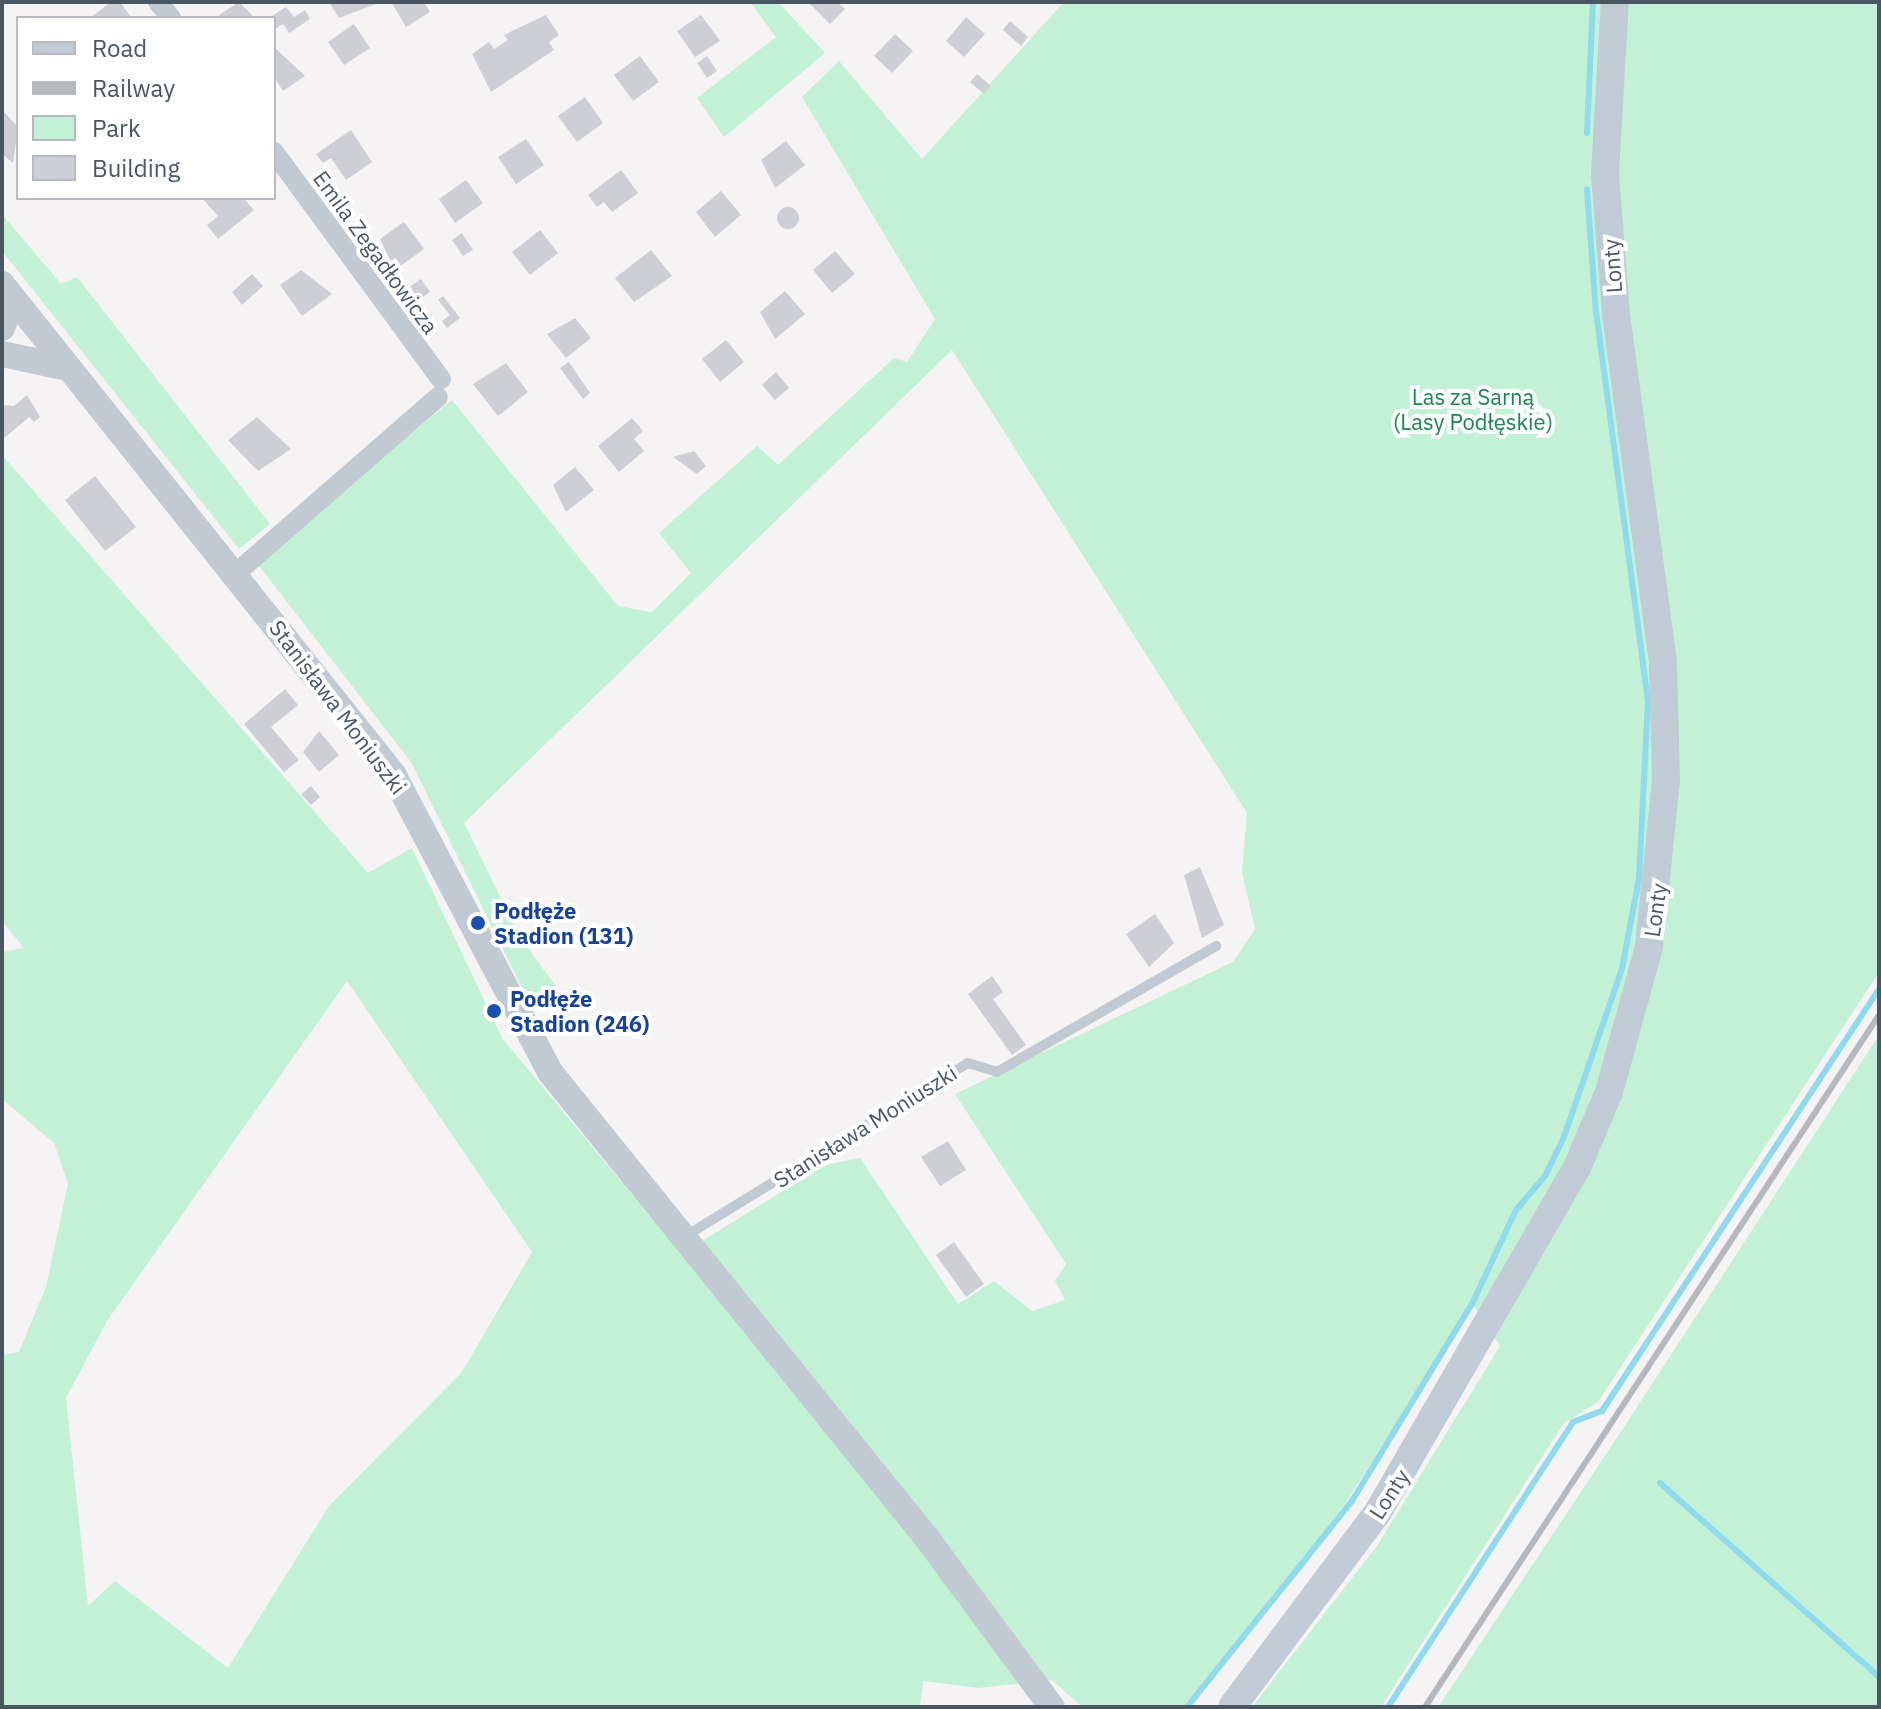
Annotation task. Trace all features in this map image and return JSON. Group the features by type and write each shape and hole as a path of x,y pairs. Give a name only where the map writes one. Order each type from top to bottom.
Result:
{"main road":[{"name":"Lonty","path":"1232,1707 1385,1500 1578,1165 1609,1092 1649,947 1666,779 1663,662 1616,314 1605,173 1615,2"}],"street":[{"name":"Emila Zegadłowicza","path":"235,574 440,388 276,155"},
{"path":"2,328 6,295"},
{"name":"Stanisława Moniuszki","path":"6,295 235,574 393,774 534,1047 683,1238 936,1550 1052,1707"},
{"path":"2,354 68,368"}],"lane":[{"name":"Stanisława Moniuszki","path":"683,1238 968,1063 997,1072 1216,946"}],"green space":[{"path":"750,2 778,2 825,53 724,137 697,98 776,37"},
{"name":"Las za Sarną (Lasy Podłęskie)","path":"1064,2 1879,2 1879,972 1598,1402 1564,1423 1381,1707 1252,1707 1377,1546 1500,1346 1473,1305 1305,1566 1182,1707 1082,1707 1052,1680 978,1688 923,1681 920,1707 2,1707 2,1355 19,1352 46,1287 68,1184 54,1143 2,1099 2,952 24,948 2,921 2,455 368,873 412,848 502,1038 681,1254 825,1165 860,1158 958,1304 994,1281 1032,1311 1065,1300 1055,1281 1066,1264 955,1094 1233,962 1255,929 1242,873 1247,813 952,350 464,823 520,937 557,988 526,996 411,762 256,562 452,400 618,606 652,612 691,573 659,533 757,446 778,465 894,358 907,362 935,319 802,97 839,61 922,159","holes":["347,981 532,1252 462,1372 329,1506 228,1668 115,1581 88,1606 66,1398 107,1321"]},
{"path":"2,214 61,284 77,277 270,524 239,549 2,251"},
{"path":"1879,1035 1879,1707 1438,1707 1628,1421"}],"building":[{"path":"111,2 120,2 130,16 93,16"},
{"path":"239,2 253,16 219,16"},
{"path":"329,2 381,2 339,18"},
{"path":"397,2 424,2 430,12 406,27 393,5"},
{"path":"808,2 837,2 845,9 830,24"},
{"path":"286,7 294,17 305,10 310,19 289,33 283,24 276,28 276,16 272,16"},
{"path":"546,15 559,35 549,42 554,50 491,92 472,54 489,42 494,49 508,40 504,35"},
{"path":"701,15 720,41 695,57 677,31"},
{"path":"966,17 985,34 964,57 946,41"},
{"path":"1010,21 1028,37 1021,46 1003,30"},
{"path":"354,24 370,48 344,65 328,42"},
{"path":"895,34 913,51 892,73 874,56"},
{"path":"276,49 305,76 283,91 276,80"},
{"path":"640,56 659,82 633,101 614,75"},
{"path":"707,56 717,71 707,78 697,63"},
{"path":"977,74 991,86 984,94 970,82"},
{"path":"585,97 603,123 577,142 558,116"},
{"path":"4,112 16,125 13,163 2,154"},
{"path":"351,130 372,162 346,180 331,158 323,163 316,154"},
{"path":"526,139 544,165 516,184 498,157"},
{"path":"786,141 805,165 775,188 761,160"},
{"path":"621,170 638,193 612,212 604,202 597,207 588,195"},
{"path":"466,180 483,203 455,223 439,199"},
{"path":"721,191 741,215 715,237 696,212"},
{"path":"204,200 245,200 254,210 218,239 207,225 218,216"},
{"path":"788,207 799,218 788,229 777,218"},
{"path":"404,222 424,249 395,270 380,239"},
{"path":"540,230 558,253 530,275 512,252"},
{"path":"462,233 473,250 463,256 452,240"},
{"path":"651,250 672,276 634,302 615,278"},
{"path":"835,251 855,274 832,293 813,270"},
{"path":"301,270 332,294 302,316 280,285"},
{"path":"252,274 263,286 242,305 232,292"},
{"path":"421,279 430,292 417,301 408,288"},
{"path":"785,291 805,314 775,339 760,312"},
{"path":"443,296 460,318 447,328 442,321 450,315 438,300"},
{"path":"575,318 591,338 566,358 547,334"},
{"path":"726,340 744,362 720,382 702,359"},
{"path":"569,362 590,393 583,399 560,368"},
{"path":"506,363 528,392 498,416 473,384"},
{"path":"776,372 789,388 775,400 762,385"},
{"path":"27,395 40,417 34,422 29,417 3,439 2,405 14,406"},
{"path":"257,417 291,449 258,471 228,440"},
{"path":"632,418 643,431 634,439 644,451 619,472 598,446"},
{"path":"694,451 706,466 697,474 673,457"},
{"path":"575,467 594,490 566,512 553,485"},
{"path":"95,476 136,527 105,551 65,500"},
{"path":"285,689 298,705 271,727 299,760 284,772 244,724"},
{"path":"319,731 339,755 319,772 303,752"},
{"path":"311,786 320,797 311,805 301,794"},
{"path":"1200,867 1224,925 1202,938 1184,875"},
{"path":"1155,914 1174,943 1149,967 1126,934"},
{"path":"992,976 1003,992 993,999 1026,1045 1012,1055 968,994"},
{"path":"948,1141 966,1170 940,1186 921,1157"},
{"path":"954,1242 984,1284 966,1297 936,1255"}],"waterway":[{"path":"1587,133 1593,2"},
{"path":"1187,1707 1352,1501 1472,1304 1516,1210 1545,1176 1564,1137 1622,969 1639,878 1648,701 1596,313 1587,189"},
{"path":"1388,1707 1573,1422 1602,1411 1879,989"},
{"path":"1660,1483 1879,1677"}],"railway":[{"path":"1425,1707 1879,1015"}],"place":[{"name":"Podłęże Stadion (131)","path":"478,923"},
{"name":"Podłęże Stadion (246)","path":"494,1011"}]}
